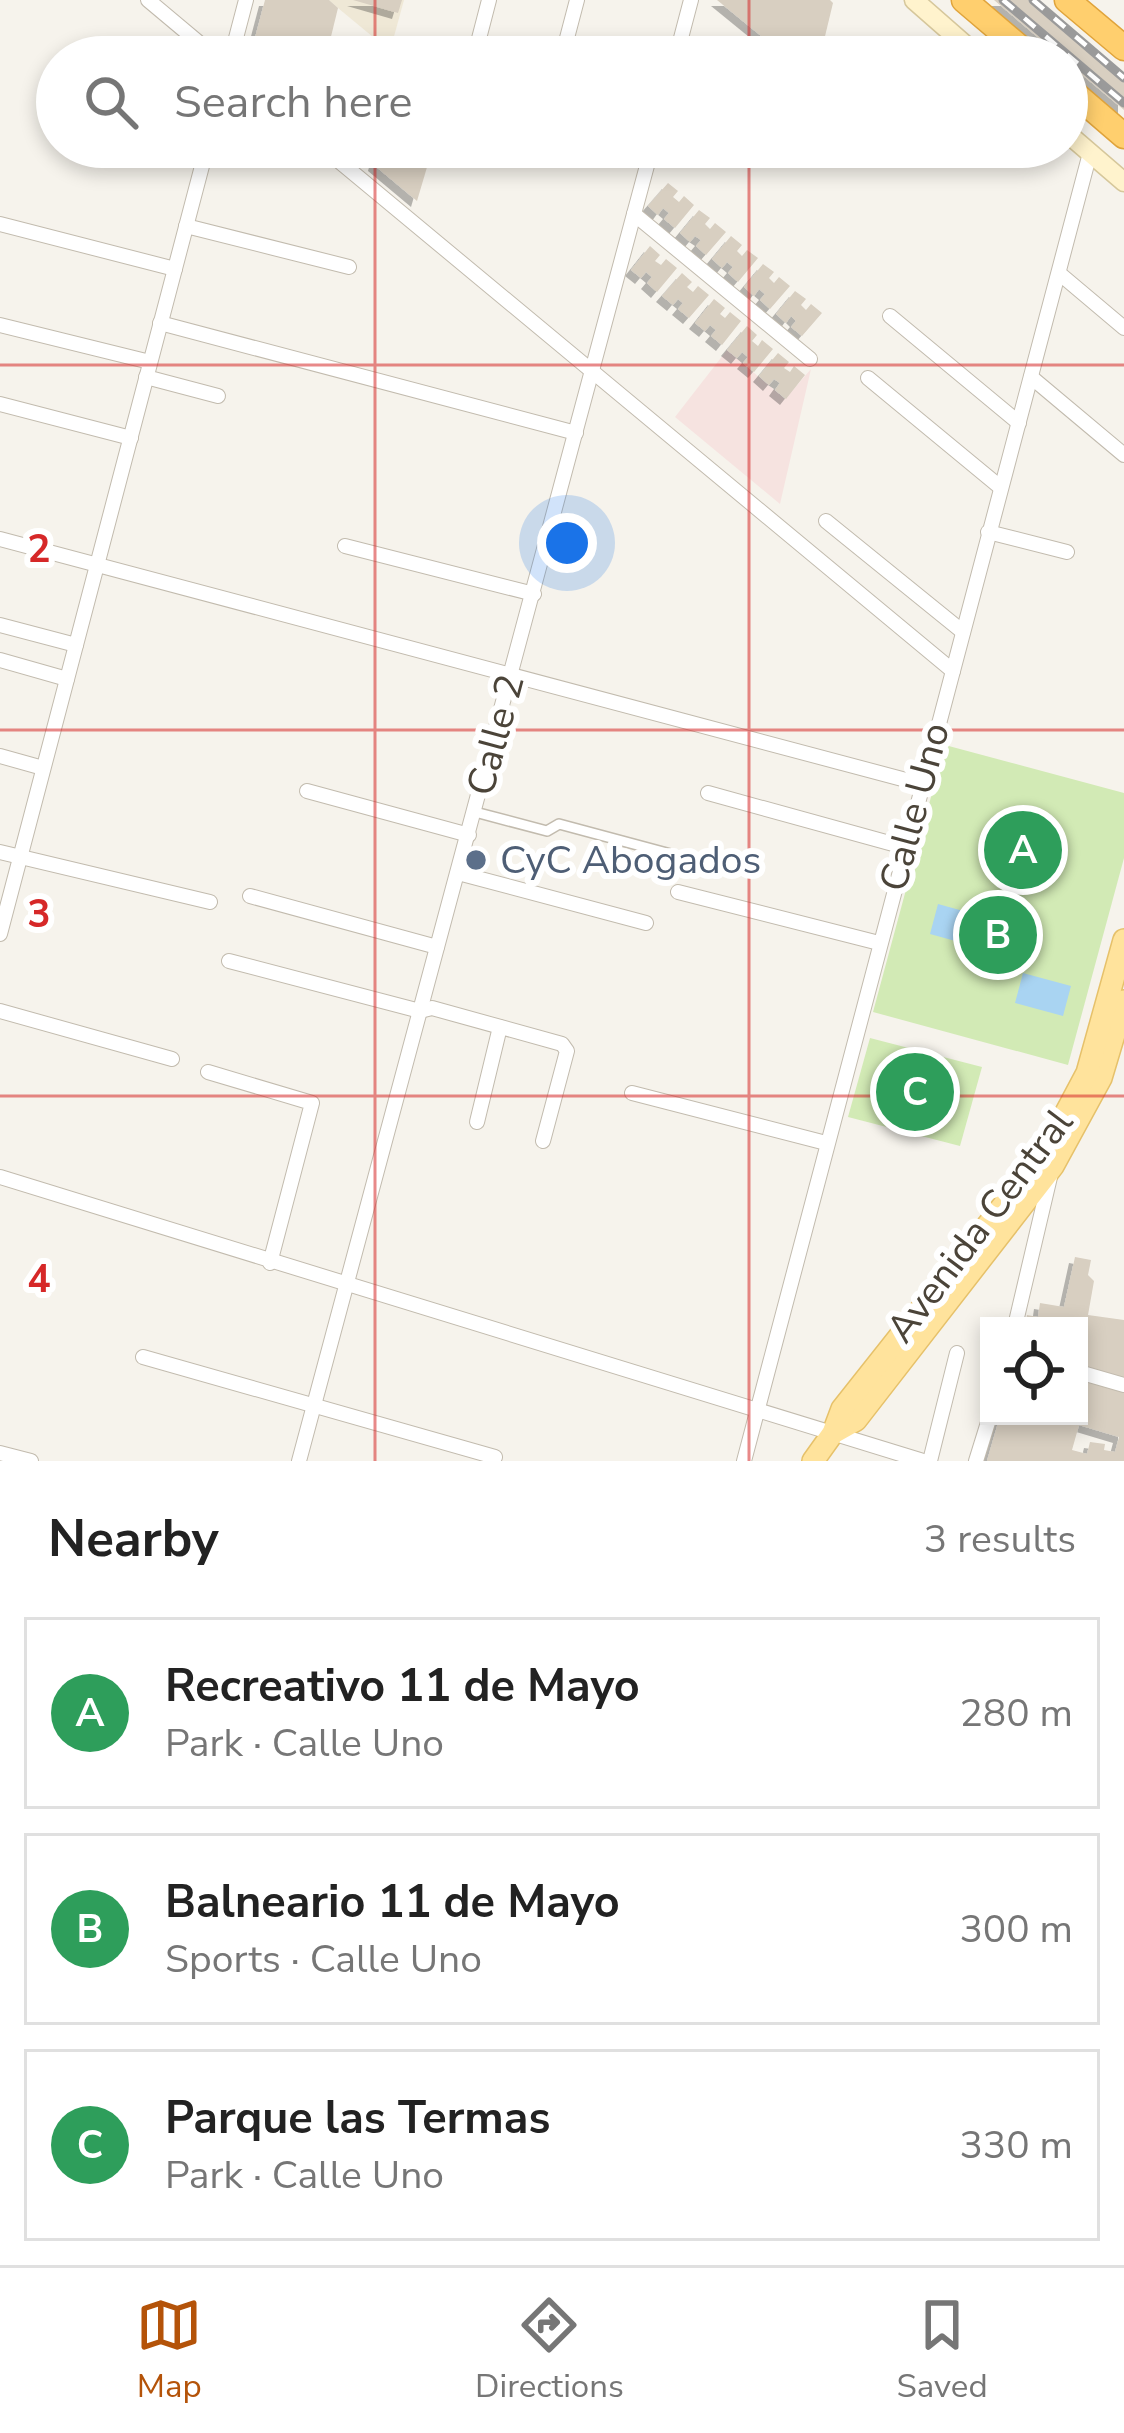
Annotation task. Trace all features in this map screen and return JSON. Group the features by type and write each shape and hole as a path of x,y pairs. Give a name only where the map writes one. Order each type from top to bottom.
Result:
{"highway":[{"path":"964,0 1006,36"},
{"path":"1067,0 1124,48"},
{"path":"1088,105 1124,136"}],"main road":[{"path":"914,0 955,36"},
{"path":"1090,154 1124,182"},
{"name":"Avenida Central","path":"813,1461 833,1433 842,1409 1044,1154 1087,1073 1124,940"},
{"name":"Avenida Central","path":"833,1433 856,1420 1052,1166 1101,1078 1124,1001"}],"street":[{"path":"148,0 191,36"},
{"path":"237,36 246,0"},
{"path":"480,36 489,0"},
{"path":"568,36 577,0"},
{"path":"682,36 691,0"},
{"name":"Calle Uno","path":"1088,162 1090,154"},
{"path":"0,934 201,168"},
{"path":"347,168 953,671"},
{"name":"Calle 2","path":"299,1461 646,168"},
{"name":"Calle Uno","path":"744,1461 1086,168"},
{"path":"634,214 810,359"},
{"path":"0,224 175,269"},
{"path":"186,226 349,267"},
{"path":"1060,274 1124,328"},
{"path":"890,316 1018,423"},
{"path":"160,323 576,434"},
{"path":"0,325 132,361 218,396"},
{"path":"1030,377 1124,455"},
{"path":"868,378 1000,488"},
{"path":"0,404 131,438"},
{"path":"826,521 963,632"},
{"path":"988,532 1067,552"},
{"path":"0,539 921,784"},
{"path":"345,546 533,594"},
{"path":"0,625 76,645"},
{"path":"0,660 67,679"},
{"path":"0,756 43,768"},
{"path":"308,791 470,836"},
{"path":"708,793 904,847"},
{"path":"475,812 547,831 560,824 682,857"},
{"path":"0,852 210,902"},
{"path":"458,873 646,923"},
{"path":"678,892 879,943"},
{"path":"250,896 437,947"},
{"path":"229,961 420,1011 433,1008 566,1047 544,1141"},
{"path":"0,1011 172,1059"},
{"path":"477,1122 500,1027"},
{"path":"208,1072 312,1102 270,1263"},
{"path":"632,1093 826,1143"},
{"path":"1017,1317 1052,1166"},
{"path":"0,1177 926,1461 957,1353"},
{"path":"143,1358 496,1457"},
{"path":"1088,1375 1124,1385"},
{"path":"976,1461 987,1425"},
{"path":"0,1453 31,1461"}],"shaded area":[{"path":"329,0 404,0 394,36 372,36"},
{"path":"727,350 785,399 811,369 780,504 675,417"}],"green space":[{"path":"945,745 1124,793 1124,858 1068,1065 873,1012"},
{"path":"870,1038 982,1067 960,1146 848,1117"}],"water":[{"path":"938,904 985,917 977,947 930,934"},
{"path":"987,917 1035,930 1026,960 979,947"},
{"path":"1023,973 1071,986 1063,1016 1015,1003"}],"building":[{"path":"265,0 329,0 338,8 331,36 256,36"},
{"path":"353,0 402,0 398,13"},
{"path":"717,0 833,3 825,36 761,36"},
{"path":"994,0 1038,0 1080,36 1036,36"},
{"path":"1088,42 1124,73 1124,110 1088,80"},
{"path":"378,168 427,168 417,201"},
{"path":"668,183 678,191 673,197 679,202 684,196 694,205 675,228 664,219 669,213 663,208 658,215 648,206"},
{"path":"699,210 710,218 705,224 710,229 715,223 726,232 706,255 696,246 701,240 695,236 690,242 680,233"},
{"path":"731,236 742,245 737,251 742,256 747,250 758,258 738,282 728,273 733,267 727,262 722,268 712,259"},
{"path":"650,246 660,255 655,261 661,265 666,259 677,268 657,292 647,283 652,277 646,272 641,278 631,270"},
{"path":"763,264 774,272 769,278 774,283 779,277 790,286 770,309 760,300 765,294 759,289 754,296 744,287"},
{"path":"682,273 692,282 687,287 693,292 698,286 709,295 689,318 678,309 683,303 678,299 673,305 662,296"},
{"path":"795,291 806,299 801,305 806,310 811,304 822,313 802,336 791,327 796,321 791,316 786,323 776,314"},
{"path":"714,299 725,308 720,314 725,318 730,312 741,321 722,345 711,336 716,330 710,325 705,331 695,323"},
{"path":"747,326 757,335 752,341 758,346 762,340 773,349 754,372 743,363 748,357 742,352 737,358 727,350"},
{"path":"778,353 789,362 784,368 790,372 794,366 805,375 786,399 775,390 780,383 774,379 769,385 759,376"},
{"path":"1075,1257 1091,1260 1088,1275 1094,1281 1088,1315 1124,1320 1124,1379 1088,1369 1088,1317 1038,1317 1040,1303 1064,1307"},
{"path":"1088,1377 1124,1388 1124,1461 987,1461 997,1425 1079,1425 1088,1425","holes":["1079,1425 1119,1437 1115,1452 1104,1450 1105,1444 1090,1442 1087,1454 1072,1450"]}],"railway":[{"path":"1003,0 1045,36"},
{"path":"1033,0 1075,36"},
{"path":"1088,47 1124,78"},
{"path":"1088,72 1124,103"}],"place":[{"name":"Recreativo 11 de Mayo","path":"1023,850"},
{"name":"CyC Abogados","path":"476,860"},
{"name":"Balneario 11 de Mayo","path":"998,935"},
{"name":"Parque las Termas","path":"915,1092"}]}
